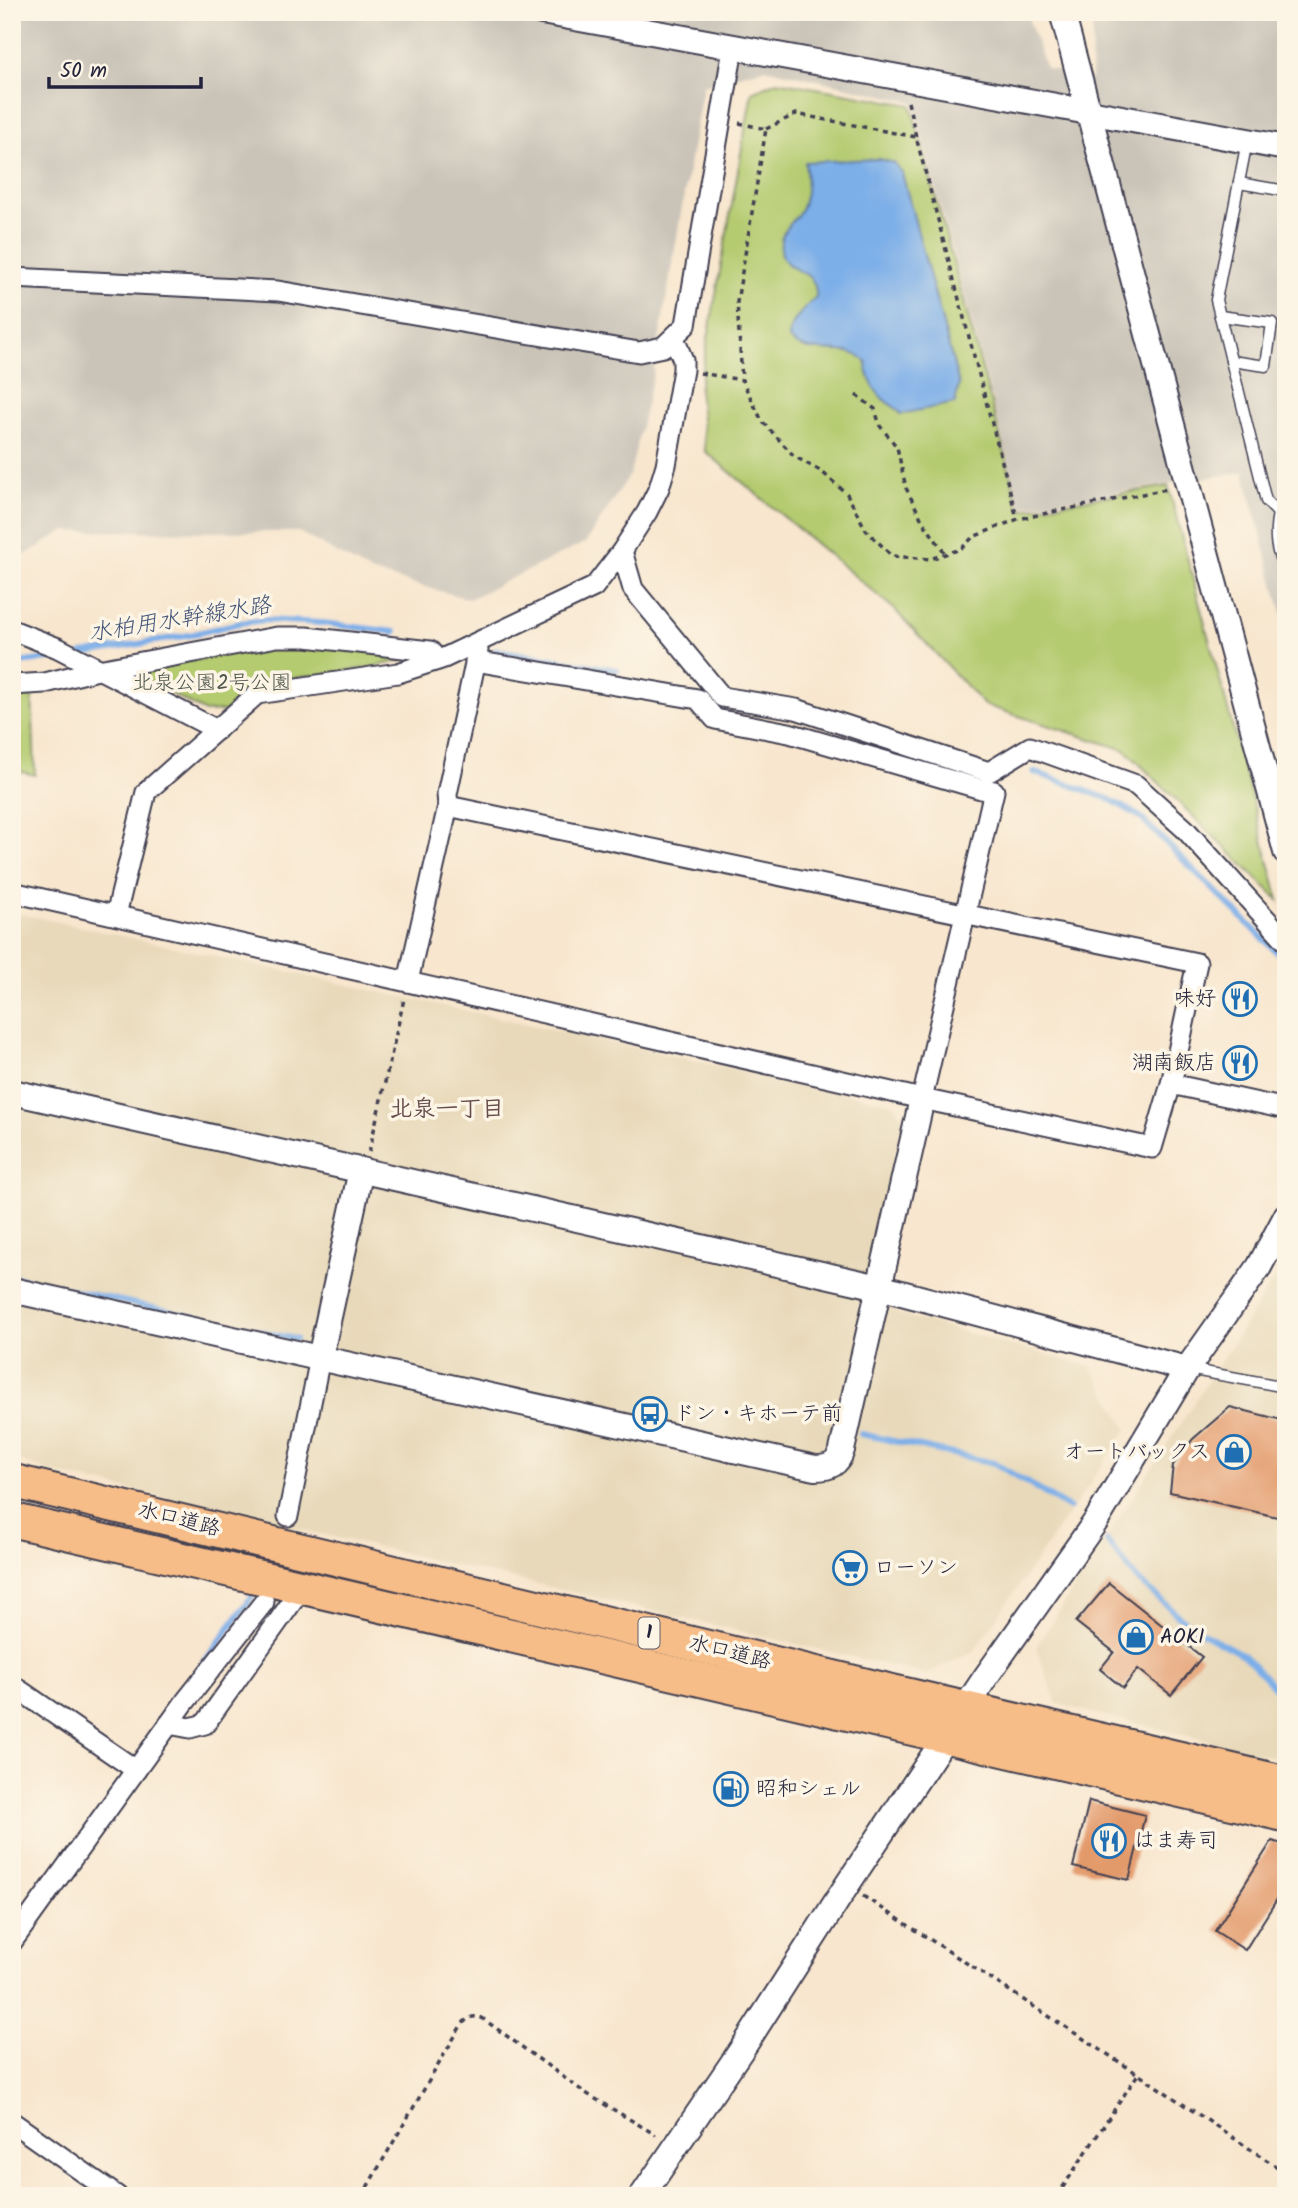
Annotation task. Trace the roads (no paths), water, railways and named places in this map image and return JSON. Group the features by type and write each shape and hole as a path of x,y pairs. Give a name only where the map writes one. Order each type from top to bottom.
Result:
{"highway":[{"name":"水口道路","path":"12,1480 956,1722 1286,1815"},
{"name":"水口道路","path":"12,1520 302,1588 956,1722 1286,1783"}],"street":[{"path":"542,12 583,16 733,48 1286,148"},
{"path":"1062,12 1286,852"},
{"path":"12,278 278,291 639,352 663,347 686,324 733,48"},
{"path":"116,915 146,792 257,694 398,673 478,651 594,587 622,551 659,488 666,465 683,370 683,360 674,338"},
{"path":"622,551 633,589 722,697 796,709 989,772 1030,747 1136,785 1185,830 1286,941"},
{"path":"12,630 58,648 217,730"},
{"path":"12,685 44,683 93,667 277,637 306,637 430,651 438,660"},
{"path":"12,1290 815,1468 834,1465 840,1458 994,791 780,731 715,719 698,699 478,651"},
{"path":"408,981 448,806 447,794 478,651"},
{"path":"732,722 736,700"},
{"path":"12,892 922,1099 1152,1148 1171,1084 1197,963 448,806"},
{"path":"1171,1084 1286,1108"},
{"path":"12,1092 879,1287 1187,1369"},
{"path":"289,1516 361,1170"},
{"path":"642,2196 746,2043 956,1722 1096,1521 1187,1369 1259,1267 1286,1216"},
{"path":"169,1724 190,1728 205,1724 302,1588"},
{"path":"12,1942 169,1724 264,1602"},
{"path":"12,1685 136,1770"},
{"path":"12,2122 117,2196"}],"lane":[{"path":"1247,141 1216,300 1266,501 1282,515 1274,532 1278,554 1286,569"},
{"path":"1239,183 1286,191"},
{"path":"1220,316 1272,323 1266,366 1231,361"},
{"path":"1187,1369 1286,1387"}],"water":[{"path":"879,159 894,163 902,173 959,384 955,403 901,414 876,390 866,361 847,352 807,348 789,339 794,322 816,297 812,280 788,264 781,249 782,236 805,199 805,162"}],"waterway":[{"name":"水柏用水幹線水路","path":"82,654 265,620 322,623 395,632"},
{"name":"水柏用水幹線水路","path":"496,650 617,670"},
{"name":"水柏用水幹線水路","path":"12,664 61,657"},
{"name":"水柏用水幹線水路","path":"1034,772 1109,799 1139,816 1286,961"},
{"path":"12,1277 295,1339"},
{"path":"861,1434 994,1463 1069,1508"},
{"path":"1107,1541 1137,1579 1190,1626 1243,1655 1286,1699"},
{"path":"199,1670 258,1588"}],"place":[{"name":"味好","path":"1240,999"},
{"name":"湖南飯店","path":"1240,1063"},
{"name":"ドン・キホーテ前","path":"650,1414"},
{"name":"オートバックス","path":"1234,1452"},
{"name":"ローソン","path":"850,1568"},
{"name":"AOKI","path":"1136,1637"},
{"name":"昭和シェル","path":"731,1789"},
{"name":"はま寿司","path":"1109,1841"}],"district":[{"name":"北泉一丁目","path":"447,1110"}],"park label":[{"name":"北泉公園2号公園","path":"212,683"}]}
